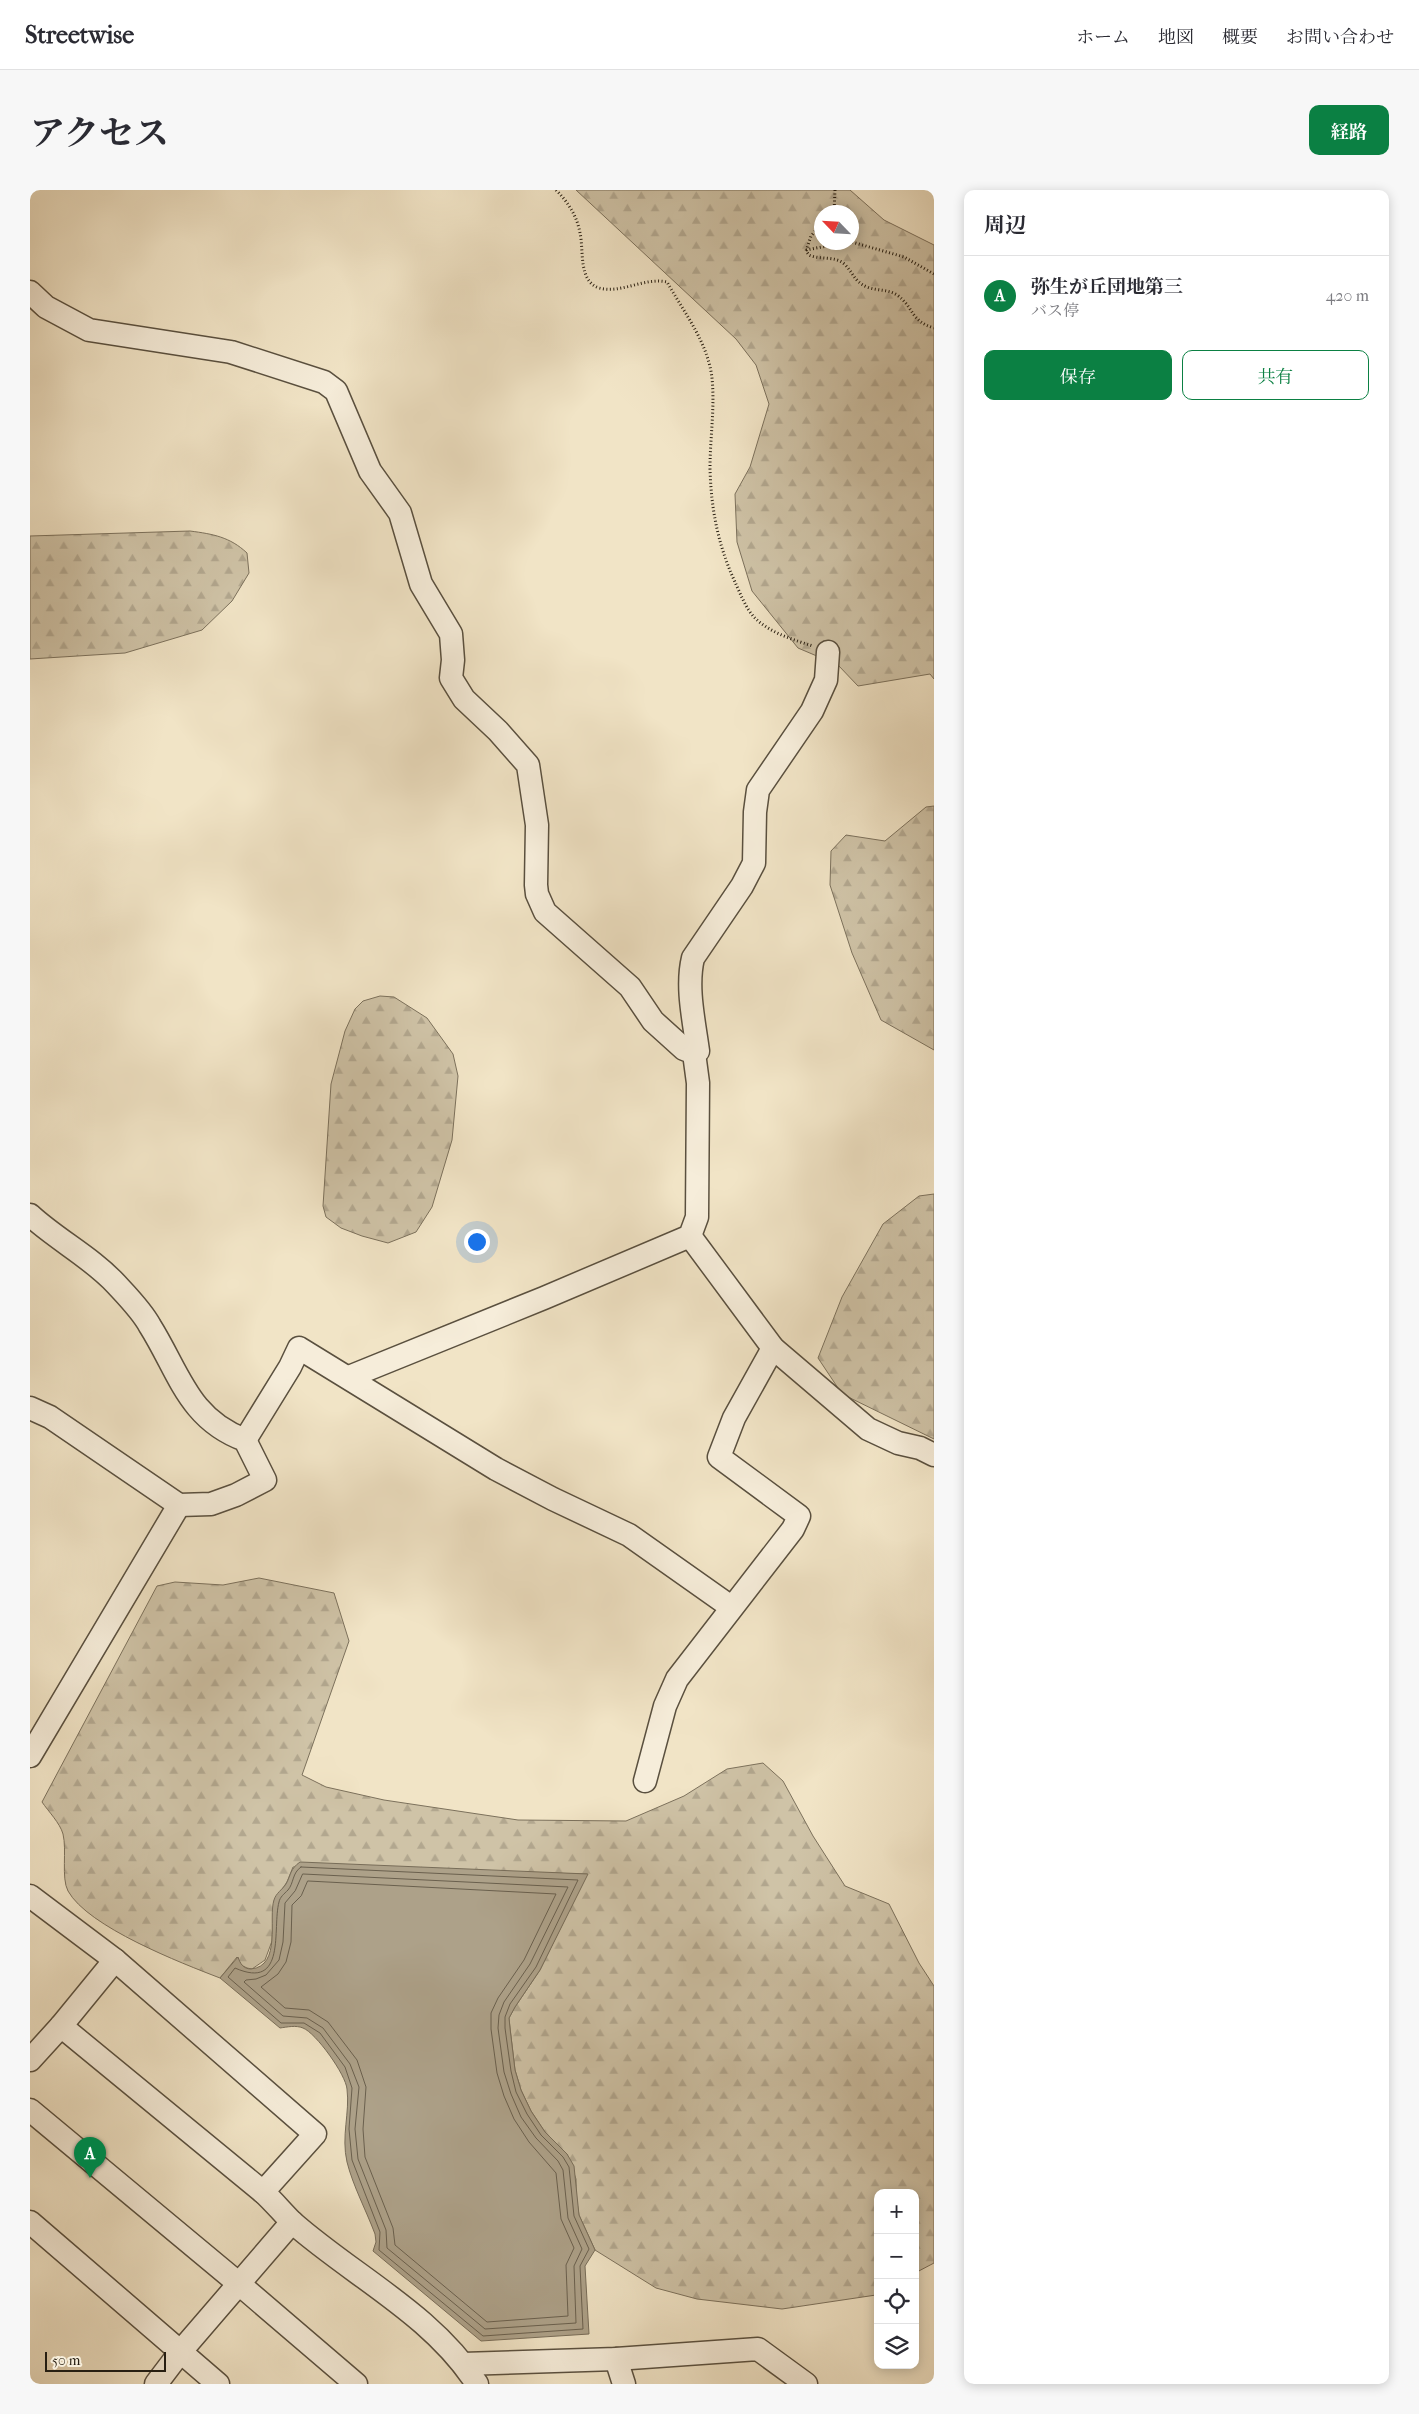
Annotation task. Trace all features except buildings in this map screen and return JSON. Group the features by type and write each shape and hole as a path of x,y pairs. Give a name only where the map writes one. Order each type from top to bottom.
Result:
{"street":[{"path":"30,292 46,307 89,330 231,352 324,382 336,391 370,471 400,513 421,584 451,634 453,660 451,678 464,699 512,746 528,765 537,824 537,894 545,912 630,987 653,1021 684,1050 694,1053"},
{"path":"694,1053 698,1051 691,995 690,970 693,958 742,886 754,863 755,812 758,790 812,711 826,680 828,652"},
{"path":"349,1377 544,1298 690,1236 697,1217 698,1083 694,1053"},
{"path":"30,1215 88,1259 115,1283 150,1325 178,1379 201,1412 224,1433 245,1440 265,1480 236,1496 211,1504 179,1505 50,1417 30,1408"},
{"path":"690,1236 774,1348 868,1429 898,1443 920,1448 934,1455"},
{"path":"245,1440 299,1348 496,1469 629,1535 731,1607"},
{"path":"645,1781 665,1706 677,1679 793,1529 799,1516 719,1456 734,1418 774,1348"},
{"path":"30,1756 179,1505"},
{"path":"30,1896 115,1960 315,2134 263,2192"},
{"path":"33,2050 62,2026 115,1960"},
{"path":"62,2026 263,2192 292,2222 416,2317 463,2364 477,2384"},
{"path":"30,2110 356,2384"},
{"path":"30,2222 218,2384"},
{"path":"156,2384 180,2351 292,2222"},
{"path":"463,2364 616,2359 758,2349 795,2381"},
{"path":"616,2359 624,2384"}],"path":[{"path":"556,190 567,201 575,216 580,233 586,274 590,283 599,288 612,289 656,280 667,282 705,348 712,377 710,468 714,522 723,555 741,595 755,618 774,631 828,652"},
{"path":"834,205 835,190"},
{"path":"814,232 806,250 809,256 838,260 844,264 860,284 869,288 889,291 897,295 916,319 934,328"},
{"path":"859,244 904,257 934,274"},
{"path":"806,250 814,249"}],"green space":[{"path":"576,190 850,190 884,220 934,245 934,679 930,674 858,686 838,665 798,648 752,591 737,542 735,494 750,467 769,404 756,365 736,339"},
{"path":"190,531 221,537 234,543 247,553 249,573 232,601 202,630 125,653 30,659 30,536"},
{"path":"934,806 934,1050 881,1020 852,953 830,885 831,851 846,835 885,841 926,807"},
{"path":"380,996 394,997 427,1018 453,1054 458,1076 452,1140 432,1207 416,1232 388,1243 341,1228 326,1217 323,1206 331,1084 345,1031 355,1009 363,1001"},
{"path":"934,1194 934,1439 842,1394 818,1358 842,1297 883,1224 919,1196"},
{"path":"259,1578 334,1593 349,1641 302,1775 326,1787 384,1800 518,1820 626,1821 684,1796 727,1769 763,1763 783,1781 813,1836 845,1886 889,1904 919,1963 934,1986 934,2263 919,2271 919,2189 874,2189 874,2295 782,2309 697,2299 656,2288 595,2250 579,2215 576,2179 567,2154 545,2132 531,2111 521,2090 515,2070 509,2018 540,1970 587,1874 293,1867 287,1882 274,1901 272,1941 265,1960 252,1969 241,1965 237,1957 220,1978 137,1942 95,1918 79,1904 68,1891 66,1885 63,1834 57,1821 42,1802 157,1586 175,1582 223,1585"}],"water":[{"path":"300,1862 588,1874 540,1970 509,2018 515,2070 521,2090 531,2111 545,2132 567,2154 574,2166 579,2215 595,2250 585,2266 589,2334 481,2341 373,2251 376,2242 375,2234 356,2189 345,2152 348,2098 342,2074 309,2031 292,2026 280,2028 220,1978 238,1957 244,1967 248,1969 261,1966 267,1959 272,1940 274,1900 286,1884 292,1870"}],"place":[{"name":"弥生が丘団地第三","path":"90,2178"}]}
